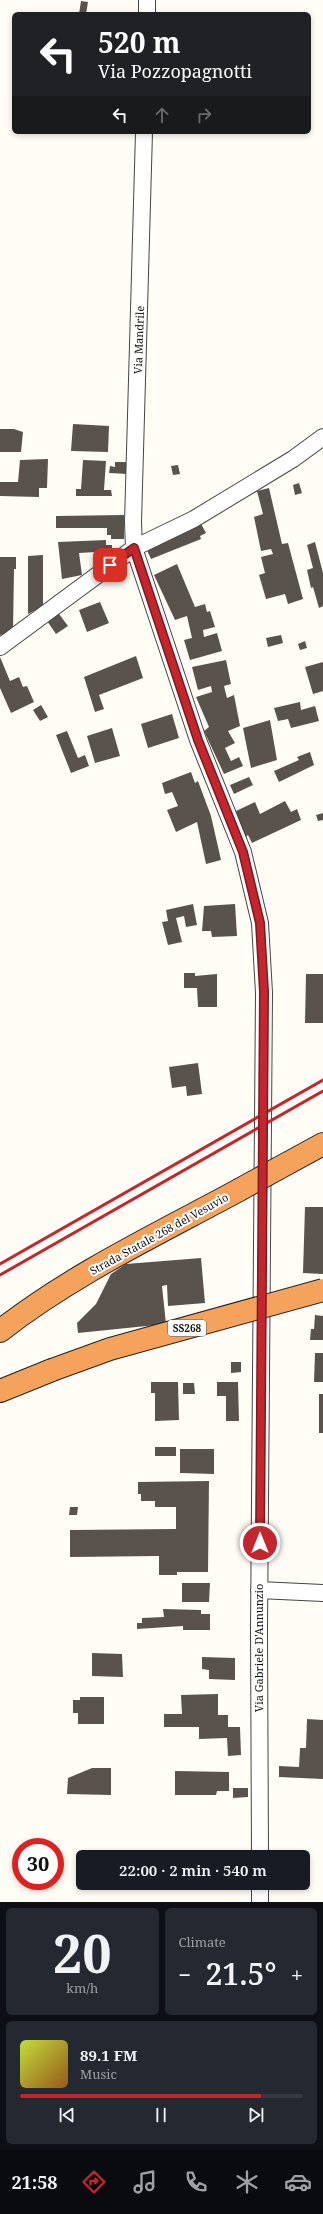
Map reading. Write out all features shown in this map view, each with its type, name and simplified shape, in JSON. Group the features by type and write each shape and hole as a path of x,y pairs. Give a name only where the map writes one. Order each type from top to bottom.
{"highway":[{"name":"Strada Statale 268 del Vesuvio","path":"0,1331 70,1283 323,1144"},
{"name":"SS268","path":"0,1391 110,1349 323,1290"}],"street":[{"path":"147,0 147,12"},
{"name":"Via Mandrile","path":"134,548 133,522 144,134"},
{"path":"0,647 134,548 194,520 293,459 323,437"},
{"name":"Via Gabriele D'Annunzio","path":"134,548 198,740 243,852 260,923 264,992 259,1590 260,1850"},
{"path":"259,1590 323,1593"},
{"path":"260,1890 260,1902"}],"building":[{"path":"81,1 88,2 86,12 79,12"},
{"path":"73,424 109,426 108,452 71,451"},
{"path":"0,429 14,429 23,432 21,452 0,452"},
{"path":"48,459 47,488 39,488 39,497 0,496 0,482 18,482 20,460"},
{"path":"83,460 106,461 104,490 111,490 112,496 76,496 76,489 81,489"},
{"path":"115,462 128,462 128,474 109,473 110,466 115,467"},
{"path":"178,465 180,474 173,475 171,466"},
{"path":"299,483 302,493 295,495 293,485"},
{"path":"269,488 282,544 288,543 303,599 288,604 285,594 266,599 259,575 265,573 261,557 273,554 271,549 261,551 254,517 263,514 257,491"},
{"path":"124,515 124,539 111,539 111,535 107,535 107,528 56,528 56,516"},
{"path":"199,520 206,533 200,536 201,539 151,559 145,546"},
{"path":"106,540 106,545 112,545 112,551 79,553 82,575 62,579 58,542"},
{"path":"315,542 323,573 323,606 319,608 313,587 311,588 307,570 313,568 307,545"},
{"path":"43,555 43,606 28,614 28,556"},
{"path":"0,557 16,557 16,569 14,569 13,631 0,635"},
{"path":"177,564 195,607 205,604 207,612 210,611 215,627 203,630 204,637 217,633 222,651 190,660 184,640 192,638 187,616 175,620 154,575"},
{"path":"100,602 109,623 87,632 79,610"},
{"path":"56,610 68,626 56,634 45,618"},
{"path":"281,635 283,643 268,647 266,638"},
{"path":"305,641 307,648 300,650 298,644"},
{"path":"136,656 143,678 99,695 104,709 95,712 84,677"},
{"path":"0,657 10,681 19,677 23,687 27,686 34,702 11,713 0,688"},
{"path":"226,660 231,684 224,686 227,698 234,695 240,726 228,731 235,743 225,748 231,761 239,757 243,766 224,774 204,731 209,727 196,697 212,692 211,686 198,690 192,667"},
{"path":"323,662 323,691 313,694 305,667"},
{"path":"300,702 301,710 315,706 319,721 291,728 288,719 278,721 274,708"},
{"path":"41,705 48,717 40,721 33,710"},
{"path":"172,714 179,738 148,748 141,724"},
{"path":"270,720 277,760 251,768 243,728"},
{"path":"112,728 120,756 95,763 87,736"},
{"path":"67,731 78,758 85,755 89,766 71,773 56,735"},
{"path":"310,752 314,765 279,782 274,771 299,760 297,757"},
{"path":"191,772 195,783 198,781 211,816 221,860 206,864 197,822 176,832 167,810 178,806 172,792 165,794 162,783"},
{"path":"249,777 253,785 234,794 230,785"},
{"path":"285,801 291,812 297,809 301,820 252,843 248,835 246,837 234,812 255,802 260,814"},
{"path":"323,813 323,820 318,821 316,815"},
{"path":"193,904 197,925 186,927 184,916 176,918 182,942 168,945 162,922 168,921 166,910"},
{"path":"235,904 237,936 212,937 211,931 202,931 204,906"},
{"path":"184,973 195,973 195,976 217,974 217,1007 198,1007 197,988 184,988"},
{"path":"306,974 323,974 323,1023 305,1023"},
{"path":"198,1063 202,1094 187,1096 186,1086 172,1088 169,1067"},
{"path":"305,1207 323,1207 323,1274 303,1273"},
{"path":"201,1258 205,1303 168,1306 167,1285 162,1286 166,1324 78,1333 77,1323 96,1304 111,1274 126,1264"},
{"path":"315,1315 323,1316 323,1340 310,1340 311,1329 314,1329"},
{"path":"315,1353 323,1353 323,1382 314,1382"},
{"path":"231,1362 241,1362 241,1372 231,1373"},
{"path":"151,1382 178,1382 179,1420 155,1421 155,1393 151,1393"},
{"path":"217,1382 238,1382 239,1421 226,1421 226,1396 217,1396"},
{"path":"183,1383 194,1383 195,1394 183,1394"},
{"path":"319,1394 323,1394 323,1433 319,1433"},
{"path":"155,1447 176,1447 176,1456 155,1456"},
{"path":"180,1449 214,1449 214,1474 180,1473"},
{"path":"209,1481 208,1572 177,1572 177,1575 159,1575 159,1556 70,1557 70,1530 176,1529 176,1507 155,1507 155,1501 141,1501 141,1494 138,1494 138,1482"},
{"path":"70,1507 78,1507 77,1515 69,1515"},
{"path":"182,1583 210,1583 209,1602 182,1602"},
{"path":"163,1609 201,1610 201,1614 210,1614 210,1630 183,1630 183,1626 137,1629 137,1623 142,1623 142,1618 164,1617"},
{"path":"92,1653 122,1654 123,1677 92,1676"},
{"path":"202,1657 235,1658 235,1680 209,1679 209,1670 202,1669"},
{"path":"218,1694 218,1715 228,1715 228,1727 240,1727 241,1755 228,1756 227,1738 199,1739 199,1727 164,1727 164,1714 182,1714 181,1695"},
{"path":"80,1697 104,1697 104,1724 78,1724 78,1713 73,1713 73,1700 80,1700"},
{"path":"307,1719 323,1720 323,1779 279,1777 279,1766 299,1767 300,1748 306,1748"},
{"path":"92,1768 111,1768 111,1795 67,1794 68,1778"},
{"path":"175,1771 229,1772 229,1791 217,1791 216,1795 175,1795"},
{"path":"233,1788 248,1788 248,1797 233,1798"}],"railway":[{"path":"0,1264 323,1080"},
{"path":"0,1275 323,1091"}],"route":[{"path":"110,565 134,548 198,740 243,852 260,923 264,992 260,1543"}]}
